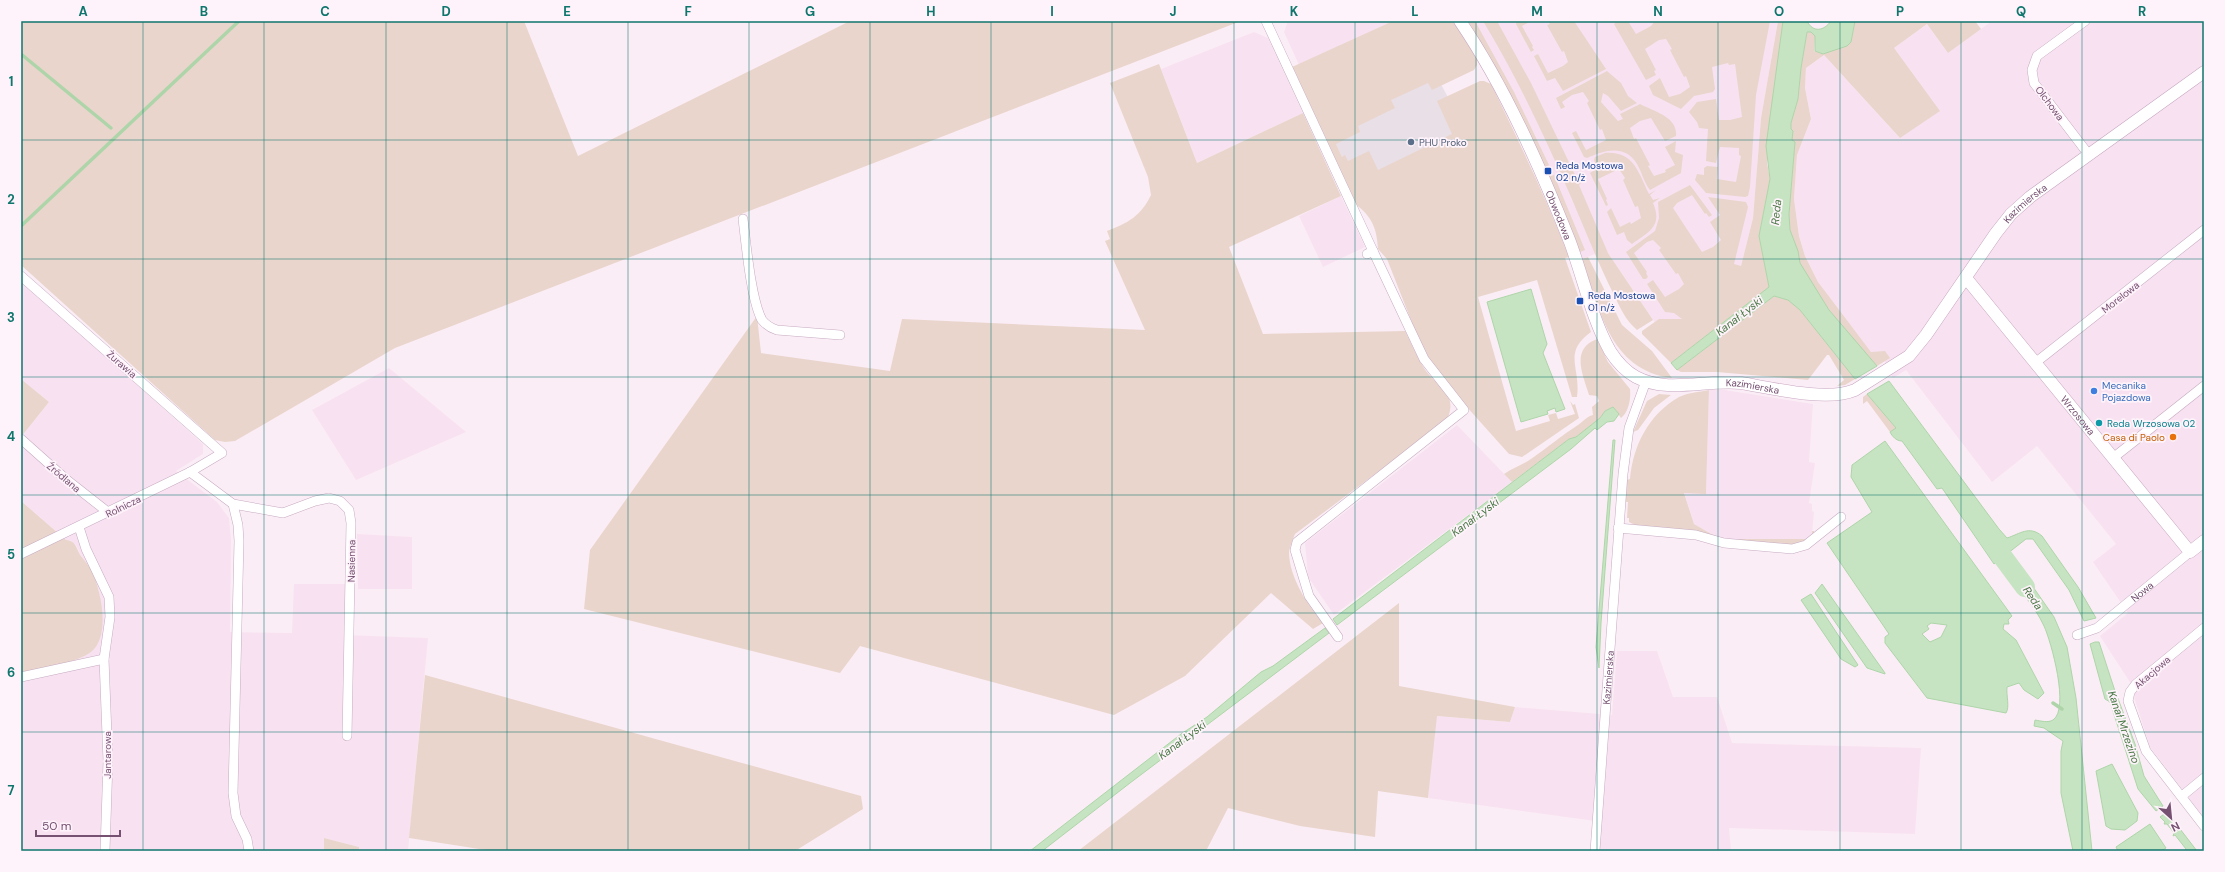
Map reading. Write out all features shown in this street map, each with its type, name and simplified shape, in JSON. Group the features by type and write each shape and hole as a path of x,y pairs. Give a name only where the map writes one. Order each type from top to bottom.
{"main road":[{"name":"Obwodowa","path":"1460,21 1506,100 1542,176 1576,258 1604,339 1617,361 1625,370 1646,381"},
{"name":"Kazimierska","path":"1646,381 1658,385 1731,382 1827,396 1848,393 1855,390 1909,356 1926,335 2011,214 2030,197 2204,72"},
{"name":"Wrzosowa","path":"1966,278 2190,552"},
{"name":"Nowa","path":"2190,552 2204,541"}],"street":[{"path":"1266,21 1370,252 1424,359 1464,410 1297,542 1296,550 1309,596 1338,637"},
{"name":"Olchowa","path":"2085,21 2037,56 2032,70 2034,83 2089,155"},
{"path":"743,219 753,286 763,321 769,327 777,330 840,335"},
{"name":"Morelowa","path":"2035,363 2204,230"},
{"name":"Żurawia","path":"21,276 222,453"},
{"name":"Kazimierska","path":"1594,851 1618,528 1629,428 1646,381"},
{"path":"2113,458 2204,386"},
{"name":"Źródlana","path":"21,439 67,480 109,513"},
{"name":"Rolnicza","path":"21,554 109,513 190,472 222,453"},
{"name":"Nasienna","path":"190,472 233,504 283,513 315,500 329,498 340,501 349,510 351,523 347,736"},
{"path":"233,504 238,525 233,794 236,816 247,839 249,851"},
{"path":"1618,528 1696,535 1724,543 1792,549 1806,545 1841,517"},
{"name":"Jantarowa","path":"79,527 86,549 109,597 110,617 104,659 108,761 105,851"},
{"name":"Nowa","path":"2077,635 2097,628 2190,552"},
{"name":"Akacjowa","path":"2204,628 2136,684 2130,692 2128,701 2146,751 2204,826"},
{"path":"21,677 104,659"},
{"path":"2182,796 2204,778"}],"shaded area":[{"path":"21,21 524,21 578,156 850,21 1241,21 395,348 235,441 225,442 215,440 21,265"},
{"path":"1288,21 1393,21 1299,65 1284,32"},
{"path":"1393,21 1453,21 1477,59 1477,65 1474,70 1432,90 1428,83 1391,100 1395,108 1358,126 1360,132 1336,144 1342,157 1345,155 1348,161 1369,151 1378,170 1452,134 1437,101 1480,81 1491,84 1532,170 1569,257 1565,258 1591,332 1582,340 1577,347 1575,354 1578,386 1577,397 1572,397 1537,280 1478,297 1516,431 1550,421 1548,415 1556,413 1558,419 1575,414 1570,401 1573,405 1575,404 1579,418 1522,457 1509,454 1466,406 1427,356 1420,343 1387,259 1378,249 1375,229 1366,213 1355,204 1292,67"},
{"path":"1468,21 1778,21 1761,118 1753,218 1741,266 1692,317 1675,320 1659,319 1655,323 1606,250 1582,259 1566,217 1492,62"},
{"path":"1468,21 1475,21 1514,92 1549,165 1544,168 1492,62"},
{"path":"1483,21 1497,21 1531,83 1579,183 1582,182 1579,185 1608,253 1653,320 1637,330 1626,318 1618,304 1541,130 1519,85"},
{"path":"1517,21 1531,21 1522,26 1533,46 1532,47 1534,50 1531,52 1516,24"},
{"path":"1548,21 1574,21 1606,69 1563,91 1555,78 1547,81 1534,56 1538,54 1548,73 1568,62 1564,51 1562,52 1547,25 1550,24"},
{"path":"1618,21 1628,21 1636,34 1651,26 1655,21 1770,21 1756,95 1750,187 1748,196 1745,197 1706,193 1695,180 1697,174 1704,175 1704,168 1707,166 1718,167 1717,179 1736,182 1741,156 1739,155 1739,148 1720,147 1716,163 1706,161 1708,129 1699,128 1697,122 1689,112 1697,102 1716,99 1719,120 1730,120 1742,117 1735,64 1729,65 1728,63 1712,67 1715,89 1713,92 1694,96 1681,109 1653,95 1649,86 1660,78 1669,97 1680,94 1690,87 1686,76 1684,77 1670,50 1672,49 1666,39 1659,40 1645,49 1656,70 1654,71 1656,75 1646,80 1614,24"},
{"path":"1778,21 1783,21 1767,163 1770,179 1759,236 1769,287 1671,363 1642,334 1642,331 1659,319 1682,319 1674,313 1665,312 1647,284 1653,280 1665,297 1679,289 1684,284 1678,273 1676,274 1659,250 1661,248 1653,240 1647,242 1634,253 1647,272 1648,277 1646,279 1643,279 1626,252 1655,231 1659,218 1658,202 1690,185 1712,215 1709,217 1706,213 1705,214 1692,195 1677,203 1673,208 1702,252 1713,247 1721,240 1710,222 1720,215 1708,197 1746,202 1748,207 1734,264 1741,266 1753,218 1761,118"},
{"path":"1855,21 1975,21 1981,29 1948,53 1927,24 1894,48 1940,111 1900,138 1824,55 1806,68 1805,88 1811,119 1797,155 1794,199 1799,236 1805,256 1818,282 1871,352 1885,351 1890,358 1877,366 1839,324 1817,292 1808,283 1786,239 1790,230 1789,214 1795,142 1792,140 1793,131 1791,129 1791,123 1798,99 1807,32 1811,32 1815,36 1814,51 1823,54 1851,42"},
{"path":"1989,21 2204,21 2204,818 2150,747 2134,697 2135,690 2100,636 2128,613 2093,562 2116,544 2037,446 1992,482 1906,370 1893,378 1880,352 1871,352 1843,318 1818,282 1805,256 1799,236 1794,199 1797,155 1811,119 1805,88 1806,68 1824,55 1900,138 1894,48 1927,24 1948,53 1989,23"},
{"path":"1254,32 1268,38 1303,113 1197,163 1161,69"},
{"path":"1426,56 1469,137 1357,189 1318,106"},
{"path":"1159,64 1197,163 1303,113 1341,196 1229,247 1263,334 1405,331 1424,368 1445,391 1450,403 1450,411 1447,420 1295,534 1289,552 1292,571 1300,590 1311,608 1323,623 1313,629 1271,593 1185,676 1114,715 860,646 840,673 584,609 590,550 757,316 761,353 890,371 902,319 1145,330 1105,241 1110,239 1107,231 1128,222 1138,214 1151,195 1148,177 1110,83"},
{"path":"1607,71 1621,83 1628,96 1637,103 1621,111 1608,96 1603,93 1601,102 1618,121 1623,119 1620,114 1640,104 1664,116 1676,129 1676,136 1665,141 1651,118 1640,121 1630,128 1634,139 1636,138 1650,165 1648,166 1654,176 1666,172 1665,170 1675,165 1665,147 1676,141 1675,152 1683,155 1681,173 1650,190 1637,164 1632,158 1621,151 1614,150 1587,158 1584,157 1572,133 1576,131 1586,150 1606,140 1602,129 1600,130 1587,103 1589,101 1583,92 1572,95 1562,102 1565,107 1561,109 1556,98"},
{"path":"1605,153 1623,155 1629,159 1638,171 1649,194 1656,190 1650,195 1653,200 1660,198 1653,203 1656,211 1656,217 1653,228 1632,244 1627,240 1624,232 1617,235 1607,212 1611,208 1620,227 1630,222 1631,224 1641,218 1638,206 1635,207 1623,180 1625,178 1619,169 1598,179 1607,199 1608,205 1606,206 1590,173 1597,168 1594,160 1595,157"},
{"path":"1554,175 1585,250 1580,252 1548,177"},
{"path":"1341,196 1365,247 1323,267 1299,216"},
{"path":"1588,257 1622,325 1652,351 1672,378 1651,373 1634,363 1621,350 1610,334 1595,298 1582,259"},
{"path":"21,281 203,444 203,454 176,471 217,502 229,518 231,540 230,632 292,633 294,584 347,584 344,635 428,638 408,851 359,851 359,847 324,838 324,851 21,851 21,674 80,657 91,652 102,628 99,590 91,570 80,554 76,545 71,541 66,540 21,501 21,437 49,402 21,379"},
{"path":"1774,296 1788,300 1800,310 1855,379 1845,385 1837,386 1844,380 1829,355 1827,355 1808,380 1717,372 1681,372 1677,370"},
{"path":"1597,339 1608,362 1630,389 1628,409 1621,418 1613,407 1605,411 1600,418 1576,437 1569,439 1512,482 1504,474 1531,459 1593,415 1592,407 1599,401 1597,396 1589,395 1582,371 1581,356 1589,343"},
{"path":"389,368 466,432 356,480 312,410"},
{"path":"21,379 49,402 21,437"},
{"path":"1709,390 1725,390 1813,404 1809,462 1815,463 1809,503 1812,504 1812,511 1814,512 1812,534 1807,539 1720,539 1694,524 1684,492 1706,493"},
{"path":"1709,390 1706,494 1684,493 1694,524 1720,539 1807,539 1812,534 1812,531 1814,531 1814,535 1806,542 1791,546 1720,540 1689,532 1641,528 1629,522 1629,518 1627,518 1628,502 1625,502 1627,480 1630,479 1635,455 1644,432 1668,404 1679,397"},
{"path":"1659,394 1671,395 1654,408 1638,430 1633,432 1647,401"},
{"path":"1867,394 1896,428 1890,432 1867,401 1863,404 1863,397"},
{"path":"1457,425 1512,482 1334,615 1308,577 1305,543"},
{"path":"21,501 66,540 72,542 76,546 92,571 95,580 101,601 102,625 101,635 97,645 85,656 21,674"},
{"path":"357,534 412,537 412,589 358,589"},
{"path":"1399,603 1399,686 1515,707 1510,722 1437,716 1428,798 1378,791 1375,837 1300,826 1228,808 1206,851 1078,851"},
{"path":"1617,651 1657,651 1673,697 1717,697 1732,743 1921,748 1915,834 1729,828 1731,851 1592,851 1595,821 1428,798 1436,716 1510,722 1515,707 1612,715"},
{"path":"425,675 861,796 863,809 795,851 492,851 409,838"},
{"path":"324,838 359,847 359,851 324,851"}],"water":[{"name":"Kanał Łyski","path":"1783,21 1807,21 1809,25 1815,29 1822,29 1831,21 1855,21 1851,42 1847,46 1823,54 1815,51 1815,36 1811,32 1807,32 1798,99 1791,123 1791,129 1793,131 1792,140 1795,142 1789,214 1790,230 1798,251 1800,263 1829,310 1877,366 1855,379 1800,310 1788,300 1774,296 1677,370 1671,363 1769,287 1759,236 1770,179 1766,146"},
{"path":"1531,289 1547,344 1543,353 1565,409 1556,412 1555,408 1547,411 1548,414 1521,422 1487,302"},
{"path":"1889,381 1999,529 2007,538 2024,531 2033,531 2042,536 2078,587 2096,618 2084,621 2069,590 2033,539 2026,539 1994,564 1942,488 1937,489 1902,441 1896,439 1892,435 1890,432 1896,428 1867,394"},
{"name":"Kanał Łyski","path":"1613,407 1619,414 1614,421 1607,422 1597,430 1595,428 1571,449 1337,625 1333,619 1569,439 1576,437 1600,418 1605,411"},
{"path":"1613,440 1615,440 1599,668 1596,647"},
{"path":"1885,441 2012,616 2008,620 2009,624 2004,624 2003,629 2016,640 2044,693 2038,699 2024,690 2019,683 2007,687 2008,708 2006,713 1927,698 1885,643 1885,637 1889,634 1827,543 1872,512 1851,477 1852,465","holes":["1931,623 1947,625 1941,637 1930,642 1922,634 1929,629 1927,626"]},
{"path":"2015,561 2054,617 2067,647 2076,698 2092,851 2073,851 2061,793 2061,751 2063,741 2044,728 2034,726 2035,720 2044,722 2051,721 2058,713 2060,703 2058,674 2051,645 2044,626 2031,604 2003,569"},
{"path":"1822,584 1885,674 1867,668 1815,593"},
{"path":"1811,594 1858,665 1855,667 1841,659 1801,600"},
{"name":"Kanał Łyski","path":"1325,628 1329,633 1046,848 1042,851 1030,851 1181,734 1207,717 1261,672 1273,666"},
{"name":"Kanał Mrzezino","path":"2099,642 2135,744 2144,776 2163,806 2156,811 2138,789 2110,702 2105,699 2090,644"},
{"path":"2112,764 2138,813 2137,821 2125,830 2111,829 2106,826 2096,771"},
{"path":"2167,812 2197,851 2185,851 2186,849 2175,835 2173,836 2174,833 2167,824 2164,824 2165,822 2160,817"},
{"path":"2150,824 2166,848 2161,851 2118,851 2116,847"}],"waterway":[{"path":"21,226 239,21"},
{"path":"21,54 111,128"},
{"name":"Reda","path":"1988,537 2025,587"},
{"path":"2053,703 2062,709"}],"place":[{"name":"PHU Proko","path":"1411,142"},
{"name":"Reda Mostowa 02 n/ż","path":"1548,171"},
{"name":"Reda Mostowa 01 n/ż","path":"1580,301"},
{"name":"Mecanika Pojazdowa","path":"2094,391"},
{"name":"Reda Wrzosowa 02","path":"2099,423"},
{"name":"Casa di Paolo","path":"2173,437"}]}
